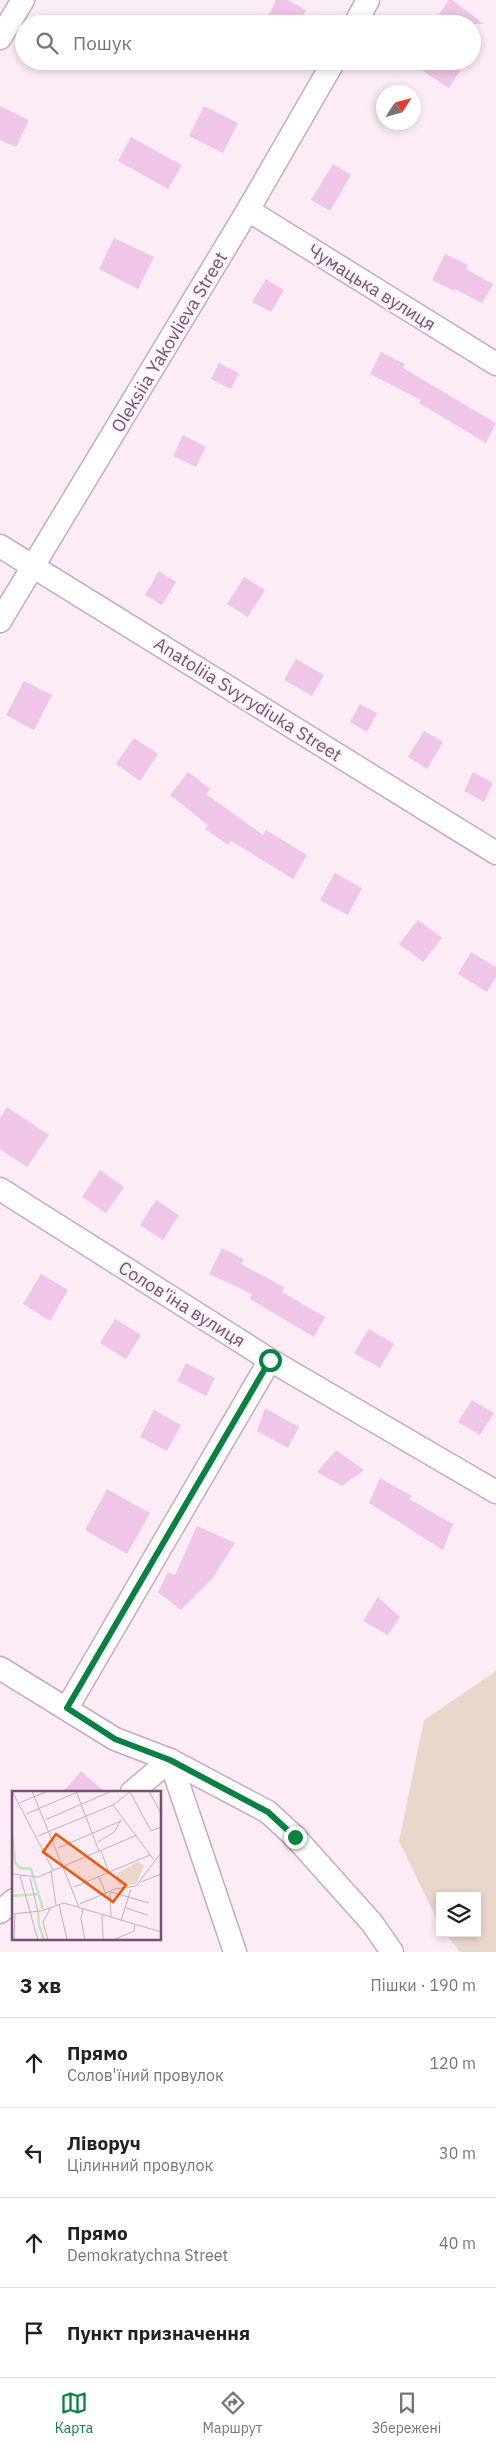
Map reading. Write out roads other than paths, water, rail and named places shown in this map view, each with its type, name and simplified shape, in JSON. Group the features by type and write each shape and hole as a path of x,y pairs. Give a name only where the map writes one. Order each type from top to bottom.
{"street":[{"path":"0,38 22,0"},
{"path":"360,15 368,0"},
{"name":"Oleksiia Yakovlieva Street","path":"0,621 248,210 329,70"},
{"name":"Чумацька вулиця","path":"248,210 496,364"},
{"name":"Anatoliia Svyrydiuka Street","path":"0,546 34,565 496,853"},
{"name":"Солов'їна вулиця","path":"0,1189 270,1360 496,1492"},
{"path":"67,1708 270,1360"},
{"path":"0,1668 115,1739 170,1760 268,1812 295,1837 372,1923 392,1952"},
{"path":"133,1791 170,1760"},
{"path":"170,1760 234,1952"},
{"path":"0,1912 12,1902"}]}
